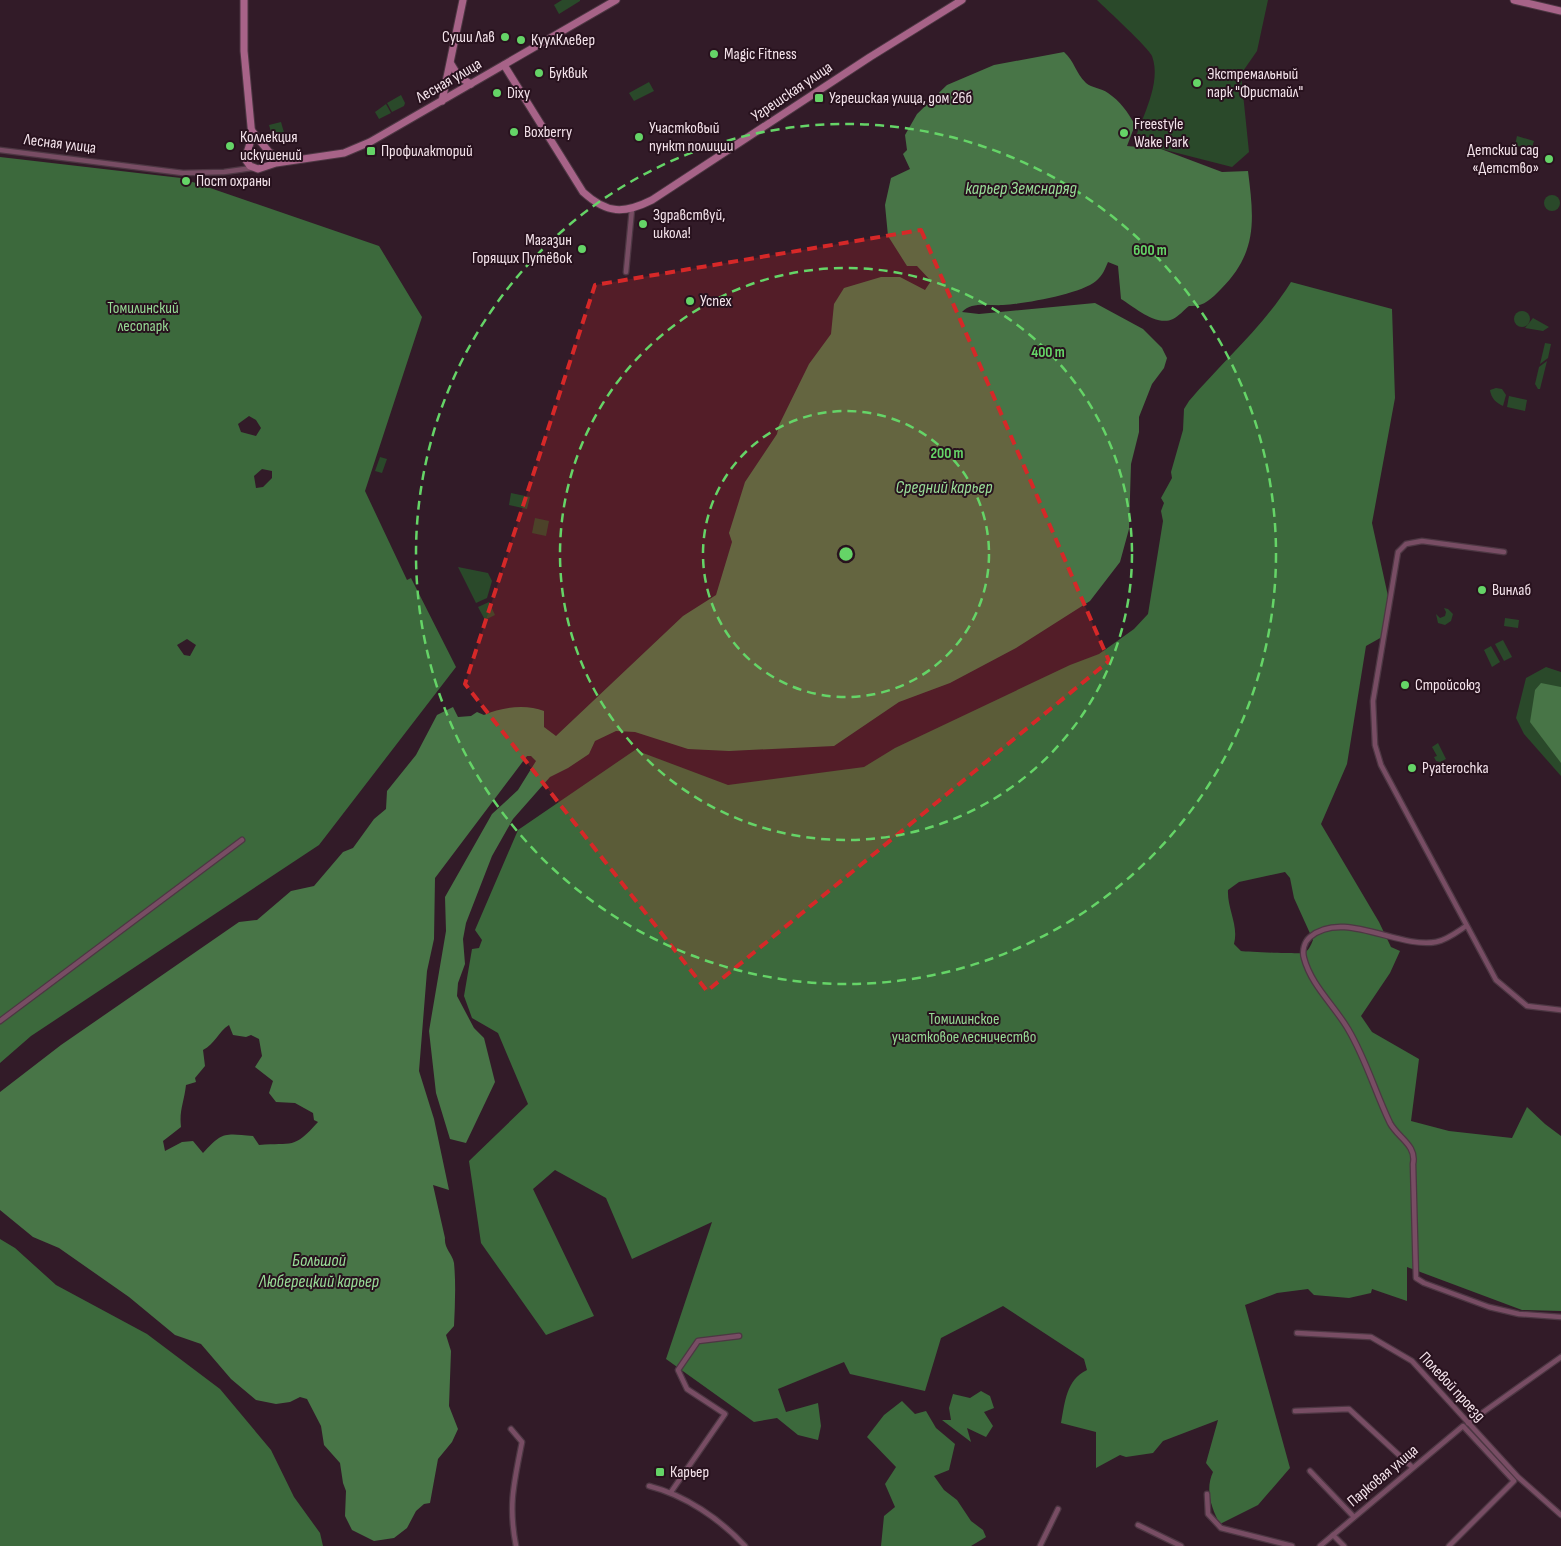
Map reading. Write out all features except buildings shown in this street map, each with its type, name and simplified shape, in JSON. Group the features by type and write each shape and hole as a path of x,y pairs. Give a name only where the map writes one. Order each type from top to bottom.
{"main road":[{"path":"244,0 244,58 251,129 249,148 245,158 252,168 261,168 266,166 269,161 269,152"},
{"path":"442,101 463,0"},
{"name":"Лесная улица","path":"266,166 344,153 370,142 616,0"},
{"name":"Угрешская улица","path":"504,65 583,192 596,204 607,209 632,209 658,196 870,57 962,0"},
{"path":"1514,0 1561,11"},
{"path":"451,64 459,77 471,84"},
{"path":"251,129 269,152 280,160 288,162"},
{"path":"249,148 254,145 263,146"}],"street":[{"name":"Лесная улица","path":"0,150 183,173 252,168"},
{"path":"235,170 245,158"},
{"path":"626,272 632,209"},
{"path":"1504,552 1422,541 1412,542 1402,548 1396,556 1373,701 1375,745 1381,765 1496,980 1527,1006 1561,1010"},
{"path":"0,1021 242,840"},
{"path":"1466,926 1435,942 1337,927 1310,937 1304,945 1303,956 1322,994 1348,1027 1363,1056 1391,1125 1410,1146 1415,1156 1413,1164 1416,1278 1424,1283 1489,1307 1519,1314 1561,1317"},
{"name":"Полевой проезд","path":"1297,1333 1371,1337 1419,1367 1523,1482 1561,1515"},
{"path":"672,1492 725,1414 687,1389 678,1370 698,1341 739,1336"},
{"path":"1468,1423 1561,1357"},
{"path":"1295,1411 1349,1410 1412,1467"},
{"name":"Парковая улица","path":"1320,1546 1463,1426 1514,1481 1449,1546"},
{"path":"511,1429 522,1442 512,1490 510,1518 516,1546"},
{"path":"1310,1470 1354,1517"},
{"path":"649,1486 672,1492 728,1528 745,1546"},
{"path":"1207,1494 1208,1514 1217,1526 1292,1546"},
{"path":"1040,1546 1058,1508"},
{"path":"1138,1525 1181,1546"},
{"path":"1333,1534 1344,1546"}],"highlighted area":[{"path":"921,230 1109,661 707,991 465,684 595,285"}],"shaded area":[{"path":"562,0 580,1 559,14 554,5"},
{"name":"Экстремальный парк \"Фристайл\"","path":"1097,0 1268,0 1257,51 1241,74 1249,152 1232,167 1134,142 1153,88 1155,77 1152,56 1136,37"},
{"path":"649,82 654,91 634,101 629,93"},
{"path":"401,95 405,103 404,106 392,112 387,103"},
{"path":"386,104 391,113 379,119 375,112"},
{"path":"281,122 285,136 273,139 269,125"},
{"path":"1517,136 1534,141 1531,150 1515,145"},
{"path":"1552,195 1560,203 1552,211 1544,203"},
{"path":"1522,311 1530,319 1522,327 1514,319"},
{"path":"1533,318 1549,327 1543,331 1525,328"},
{"path":"1545,343 1551,344 1548,358 1540,364"},
{"path":"1547,361 1540,389 1538,389 1535,384 1539,367"},
{"path":"1502,389 1506,395 1503,406 1496,402 1491,395 1490,390"},
{"path":"1509,396 1527,400 1525,411 1507,407"},
{"path":"380,457 387,459 382,473 375,471"},
{"path":"511,493 530,497 527,509 509,505"},
{"path":"535,518 549,521 546,536 532,533"},
{"path":"458,567 488,573 492,581 487,598 476,603"},
{"path":"489,602 495,615 485,620 478,607"},
{"path":"1444,608 1453,614 1451,621 1445,625 1438,623 1436,614 1440,618 1445,616"},
{"path":"1505,618 1519,620 1518,628 1504,626"},
{"path":"1503,640 1512,657 1504,661 1495,644"},
{"path":"1491,646 1500,662 1492,667 1484,650"},
{"path":"1546,667 1561,672 1561,776 1524,734 1516,718 1526,678"},
{"path":"1438,743 1446,759 1440,762 1436,761 1434,757 1437,756 1432,747"}],"green space":[{"name":"Томилинский лесопарк","path":"0,157 181,178 379,246 422,317 365,491 407,580 411,578 456,667 319,845 31,1036 0,1063","holes":["249,416 256,420 261,428 256,436 241,432 238,424","262,469 272,471 272,478 263,487 256,488 254,476","187,639 196,645 190,656 184,655 177,645"]},
{"name":"Томилинское участковое лесничество","path":"1291,282 1392,309 1395,398 1372,523 1388,596 1382,637 1366,646 1347,764 1321,824 1379,922 1391,947 1400,951 1390,973 1361,1016 1372,1032 1419,1059 1411,1121 1449,1131 1512,1138 1527,1107 1561,1136 1561,1311 1522,1310 1407,1267 1407,1301 1372,1289 1371,1293 1349,1298 1314,1295 1308,1289 1277,1293 1245,1305 1290,1468 1258,1505 1220,1524 1214,1512 1209,1492 1213,1472 1206,1463 1218,1420 1163,1441 1153,1453 1126,1457 1120,1455 1096,1468 1096,1432 1061,1423 1068,1392 1080,1374 1087,1370 1084,1359 1003,1306 941,1338 925,1391 850,1374 844,1362 778,1389 786,1412 818,1403 821,1426 818,1440 798,1435 777,1418 754,1422 666,1359 712,1222 632,1259 606,1198 555,1170 533,1189 594,1316 546,1335 481,1243 469,1161 528,1104 498,1033 472,1018 464,996 472,949 479,948 482,940 475,930 518,830 635,750 728,785 864,767 895,748 1070,665 1099,654 1134,629 1148,614 1163,521 1161,511 1164,503 1161,498 1172,478 1171,472 1183,430 1184,409 1280,298","holes":["1285,872 1290,878 1294,898 1313,940 1310,947 1304,953 1241,951 1234,944 1235,930 1228,890 1239,882"]},
{"path":"0,1239 15,1248 56,1285 147,1334 220,1389 271,1450 294,1497 320,1533 323,1546 0,1546"},
{"path":"981,1391 990,1396 994,1408 984,1412 993,1426 986,1437 967,1428 971,1442 942,1420 951,1420 949,1408 953,1394 970,1398"},
{"path":"902,1401 915,1414 926,1411 936,1428 955,1444 949,1470 934,1476 944,1490 957,1500 971,1521 983,1530 986,1537 971,1546 881,1546 884,1516 895,1507 885,1484 896,1467 867,1437 884,1415"}],"water":[{"path":"1064,52 1086,83 1112,96 1130,116 1135,125 1127,146 1161,149 1222,172 1248,171 1252,220 1251,234 1242,262 1221,289 1210,299 1203,304 1189,306 1173,319 1167,321 1153,318 1121,299 1118,266 1108,262 1096,281 1078,290 1024,303 976,305 962,312 979,314 1095,303 1143,329 1162,348 1167,358 1164,368 1152,384 1139,417 1139,432 1131,464 1129,529 1120,562 1090,601 1016,648 950,683 899,702 834,746 729,751 688,749 635,732 616,731 595,741 589,754 550,777 513,819 492,856 466,923 463,939 465,964 458,983 457,996 474,1028 484,1038 495,1082 466,1143 450,1139 436,1093 429,1031 446,931 445,897 492,814 518,790 536,761 531,756 527,756 435,878 434,939 427,971 419,1071 434,1119 449,1190 433,1185 446,1245 454,1263 454,1326 446,1335 451,1351 449,1406 458,1429 452,1442 438,1459 430,1503 424,1504 416,1511 407,1528 394,1538 374,1541 352,1530 345,1516 346,1491 340,1463 324,1445 321,1426 307,1399 300,1397 290,1402 276,1404 256,1400 231,1379 201,1344 175,1335 129,1297 59,1248 33,1237 0,1210 0,1092 61,1045 239,922 257,920 291,891 314,886 343,852 353,848 374,819 386,809 387,791 416,755 437,715 453,707 458,717 471,716 477,712 484,715 514,707 537,709 544,711 544,727 556,736 683,616 716,595 732,542 729,533 745,482 777,434 779,425 809,364 831,334 834,304 844,288 881,277 900,277 925,290 931,281 917,266 907,266 888,236 885,205 891,178 910,169 903,154 907,150 905,135 917,114 947,85 994,65","holes":["229,1025 233,1035 246,1037 251,1035 259,1039 262,1056 255,1067 273,1081 269,1093 276,1102 295,1103 313,1113 314,1120 318,1122 303,1137 292,1143 259,1145 253,1136 236,1134 220,1138 203,1153 193,1141 182,1142 165,1151 163,1141 181,1127 181,1111 186,1085 196,1082 195,1078 205,1066 203,1050 211,1045"]},
{"path":"1541,683 1561,687 1561,763 1530,722 1535,690"}],"place":[{"name":"Суши Лав","path":"505,37"},
{"name":"КуулКлевер","path":"521,40"},
{"name":"Magic Fitness","path":"714,54"},
{"name":"Буквик","path":"539,73"},
{"name":"Экстремальный парк \"Фристайл\"","path":"1197,83"},
{"name":"Dixy","path":"497,93"},
{"name":"Угрешская улица, дом 26б","path":"819,98"},
{"name":"Boxberry","path":"514,132"},
{"name":"Freestyle Wake Park","path":"1124,133"},
{"name":"Участковый пункт полиции","path":"639,137"},
{"name":"Коллекция искушений","path":"230,146"},
{"name":"Профилакторий","path":"371,151"},
{"name":"Детский сад «Детство»","path":"1549,159"},
{"name":"Пост охраны","path":"186,181"},
{"name":"Здравствуй, школа!","path":"643,224"},
{"name":"Магазин Горящих Путёвок","path":"582,249"},
{"name":"Успех","path":"690,301"},
{"name":"Винлаб","path":"1482,590"},
{"name":"Стройсоюз","path":"1405,685"},
{"name":"Pyaterochka","path":"1412,768"},
{"name":"Карьер","path":"660,1472"}],"water label":[{"name":"карьер Земснаряд","path":"1021,188"},
{"name":"Средний карьер","path":"944,487"},
{"name":"Большой Люберецкий карьер","path":"319,1270"}]}
